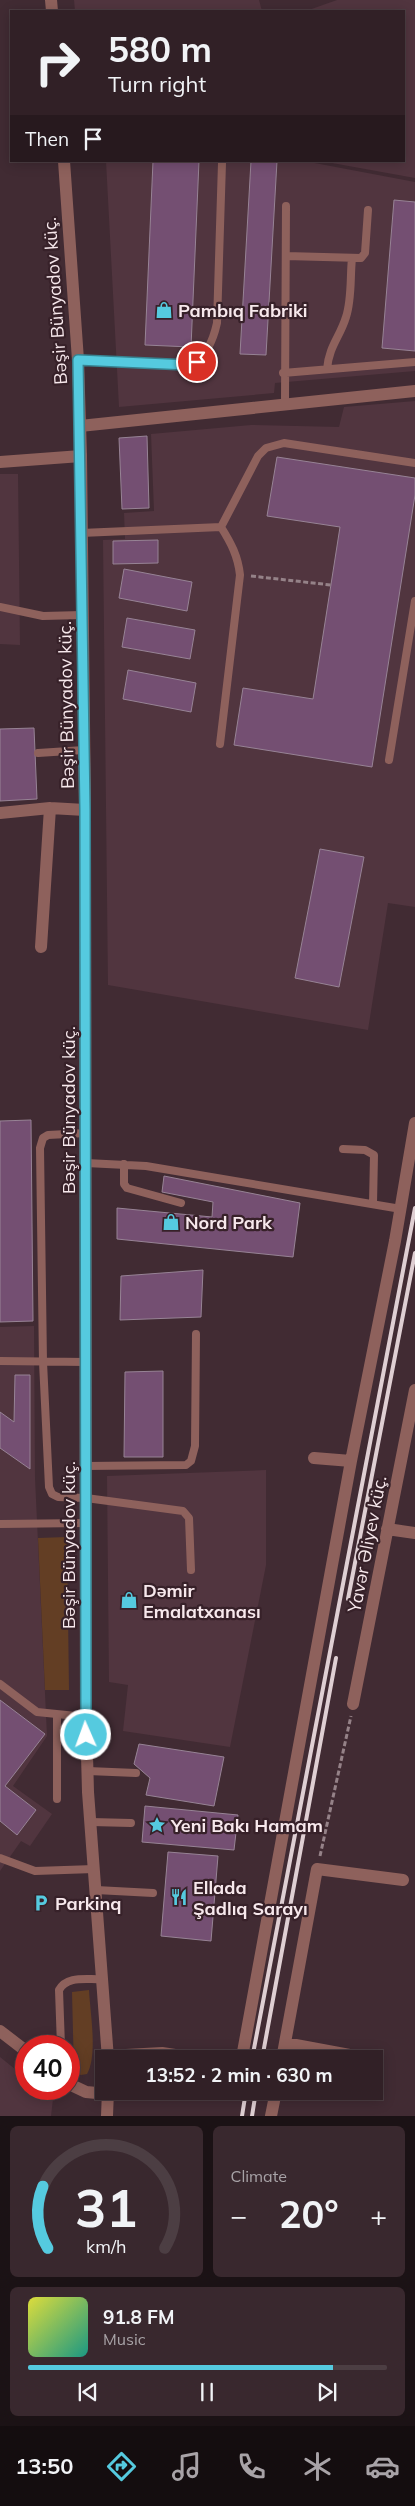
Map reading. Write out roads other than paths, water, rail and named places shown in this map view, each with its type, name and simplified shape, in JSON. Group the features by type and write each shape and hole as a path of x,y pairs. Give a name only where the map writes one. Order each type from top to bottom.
{"street":[{"name":"Bəşir Bünyadov küç.","path":"64,162 78,360 81,456 85,810 86,1717 90,1822 107,2050"},
{"path":"80,426 285,403 415,391"},
{"path":"0,462 81,456"},
{"path":"42,947 50,808"},
{"path":"0,813 50,808 85,810"},
{"path":"243,2050 351,1461 402,1208 415,1123"},
{"name":"Yavər Əliyev küç.","path":"354,1704 415,1390"},
{"path":"314,1458 351,1461"},
{"path":"387,1528 415,1533"},
{"path":"284,2050 317,1869 403,1880"},
{"path":"0,2031 15,2043"},
{"path":"285,2042 325,2050"},
{"path":"80,2089 95,2092"},
{"path":"107,2116 108,2100"},
{"path":"271,2116 274,2100"}],"lane":[{"path":"78,360 188,365 197,362 207,350 213,339 217,323 222,163"},
{"path":"285,403 283,373 286,206"},
{"path":"286,256 352,258 364,256 368,210"},
{"path":"327,369 330,348 345,320 348,310 352,258"},
{"path":"283,373 415,362"},
{"path":"221,527 258,456 273,444 284,443 415,463"},
{"path":"82,533 221,527"},
{"path":"220,744 240,575 238,559 233,546 221,527"},
{"path":"389,760 415,601"},
{"path":"0,607 43,616 82,614"},
{"path":"38,752 84,750"},
{"path":"86,1133 48,1135 41,1141 43,1362 49,1487 52,1494 58,1497 86,1498 183,1511 189,1518 191,1570"},
{"path":"343,1149 365,1150 374,1155 373,1204"},
{"path":"86,1163 124,1164 402,1208"},
{"path":"124,1164 124,1184 127,1188 181,1203"},
{"path":"85,1466 186,1465 191,1460 195,1446 196,1334"},
{"path":"0,1361 86,1362"},
{"path":"0,1524 86,1523"},
{"path":"0,1684 37,1712 57,1716 86,1717"},
{"path":"57,1716 57,1799"},
{"path":"88,1771 136,1773"},
{"path":"90,1822 131,1823"},
{"path":"0,1858 35,1871 94,1869"},
{"path":"96,1890 153,1893"},
{"path":"61,2035 59,1990 62,1983 68,1980 102,1979"}],"railway":[{"path":"254,2050 415,1208"},
{"path":"348,1599 415,1253"},
{"path":"264,2050 336,1658"},
{"path":"242,2116 245,2100"},
{"path":"252,2116 255,2100"}],"place":[{"name":"Pambıq Fabriki","path":"164,310"},
{"name":"Nord Park","path":"171,1222"},
{"name":"Dəmir Emalatxanası","path":"129,1600"},
{"name":"Yeni Bakı Hamam","path":"157,1825"},
{"name":"Ellada Şadlıq Sarayı","path":"179,1897"},
{"name":"Parkinq","path":"41,1903"}]}
